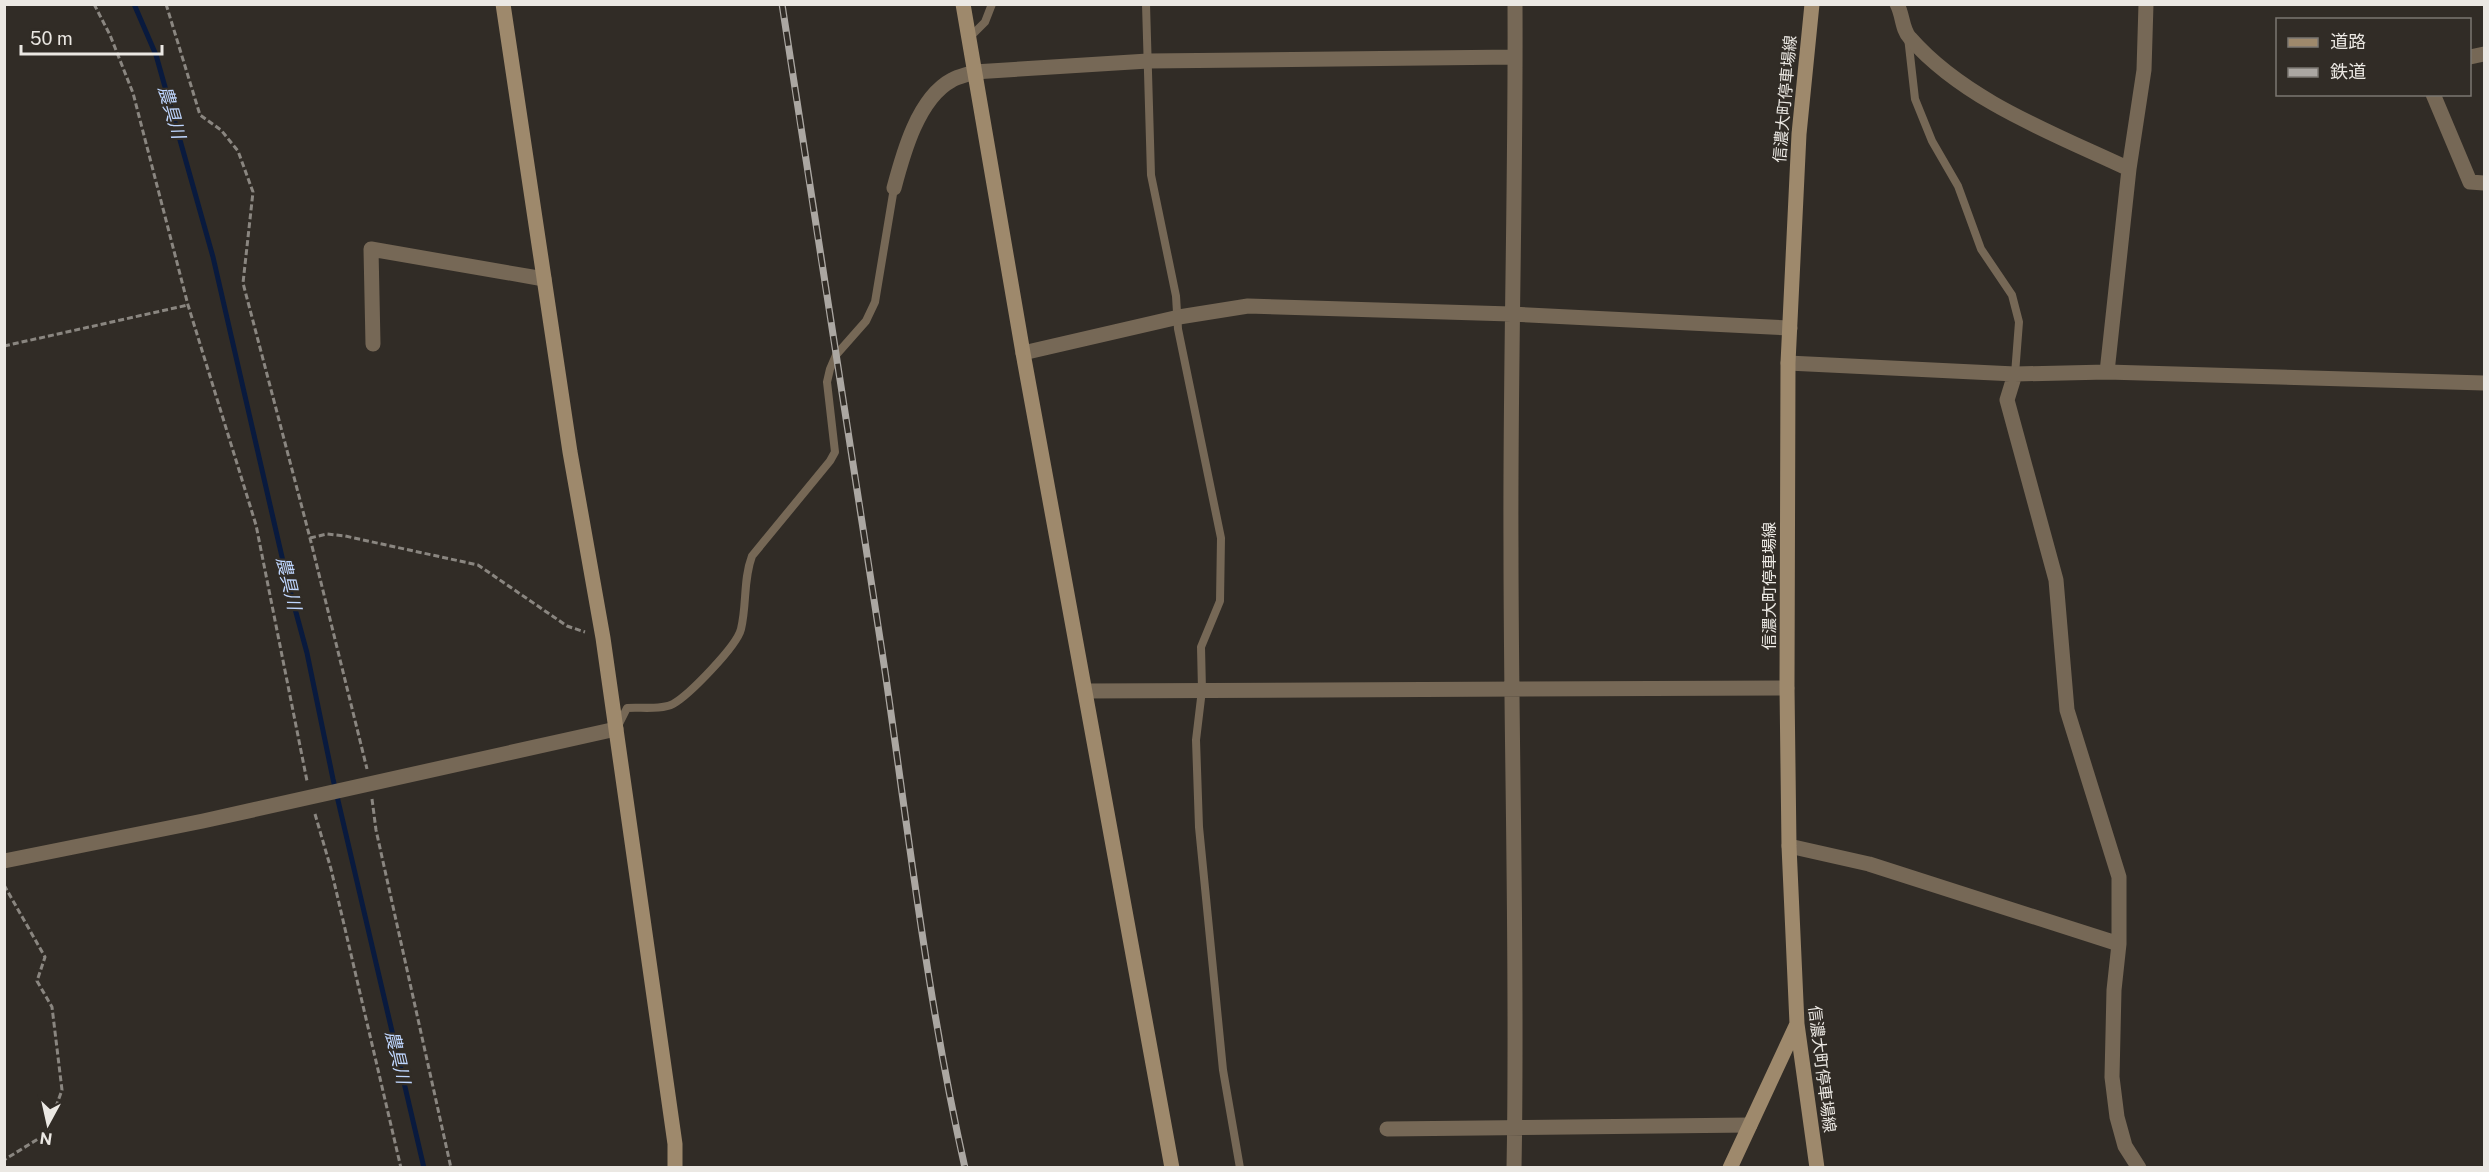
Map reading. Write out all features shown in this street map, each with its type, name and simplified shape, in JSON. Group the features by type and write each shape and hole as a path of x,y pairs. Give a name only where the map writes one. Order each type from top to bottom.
{"street":[{"path":"503,4 570,452 603,639 672,1121 675,1167"},
{"path":"963,4 1023,353 1172,1167"},
{"path":"1514,1167 1516,941 1511,690 1511,314 1515,4"},
{"name":"信濃大町停車場線","path":"1812,4 1799,134 1788,363 1787,688 1789,846 1797,1024 1817,1167"},
{"path":"1897,4 1908,37 1958,82 2037,126 2129,169"},
{"path":"2107,372 2129,169 2144,70 2146,4"},
{"path":"894,188 905,147 934,94 952,80 974,72 1148,61 1515,57"},
{"path":"2434,96 2470,182 2484,183"},
{"path":"373,344 371,249 544,279"},
{"path":"1023,353 1179,317 1248,306 1511,314 1790,328"},
{"path":"1788,363 2015,374 2107,372 2484,383"},
{"path":"2015,374 2007,400 2056,580 2067,710 2119,877 2119,944 2114,990 2112,1077 2117,1117 2125,1146 2139,1167"},
{"path":"1085,692 1787,688"},
{"path":"4,861 203,821 616,729"},
{"path":"1789,846 1869,864 2119,944"},
{"path":"1730,1167 1797,1024"},
{"path":"1387,1129 1750,1125"}],"lane":[{"path":"969,38 985,22 992,4"},
{"path":"1146,4 1151,175 1179,317 1178,329 1221,538 1220,601 1201,647 1202,690 1196,740 1199,827 1222,1070 1240,1167"},
{"path":"1908,37 1915,99 1932,141 1958,186 1981,249 2012,295 2019,322 2015,374"},
{"path":"616,729 627,708 671,705 693,689 737,640 741,629 747,568 752,556 835,452 827,382 836,355 866,321 875,302 894,188"}],"path":[{"path":"94,4 110,35 133,93 188,305 256,525 314,796 401,1167"},
{"path":"166,4 200,115 220,130 238,152 253,192 243,283 310,538 451,1167"},
{"path":"4,346 188,305"},
{"path":"310,538 327,534 345,536 478,565 567,626 603,639"},
{"path":"4,885 45,957 37,981 52,1007 62,1090 46,1134 4,1160"}],"waterway":[{"name":"農具川","path":"134,4 156,55 213,257 288,583 307,653 333,779 424,1168"}],"railway":[{"path":"782,4 885,671 930,982 965,1168"}]}
